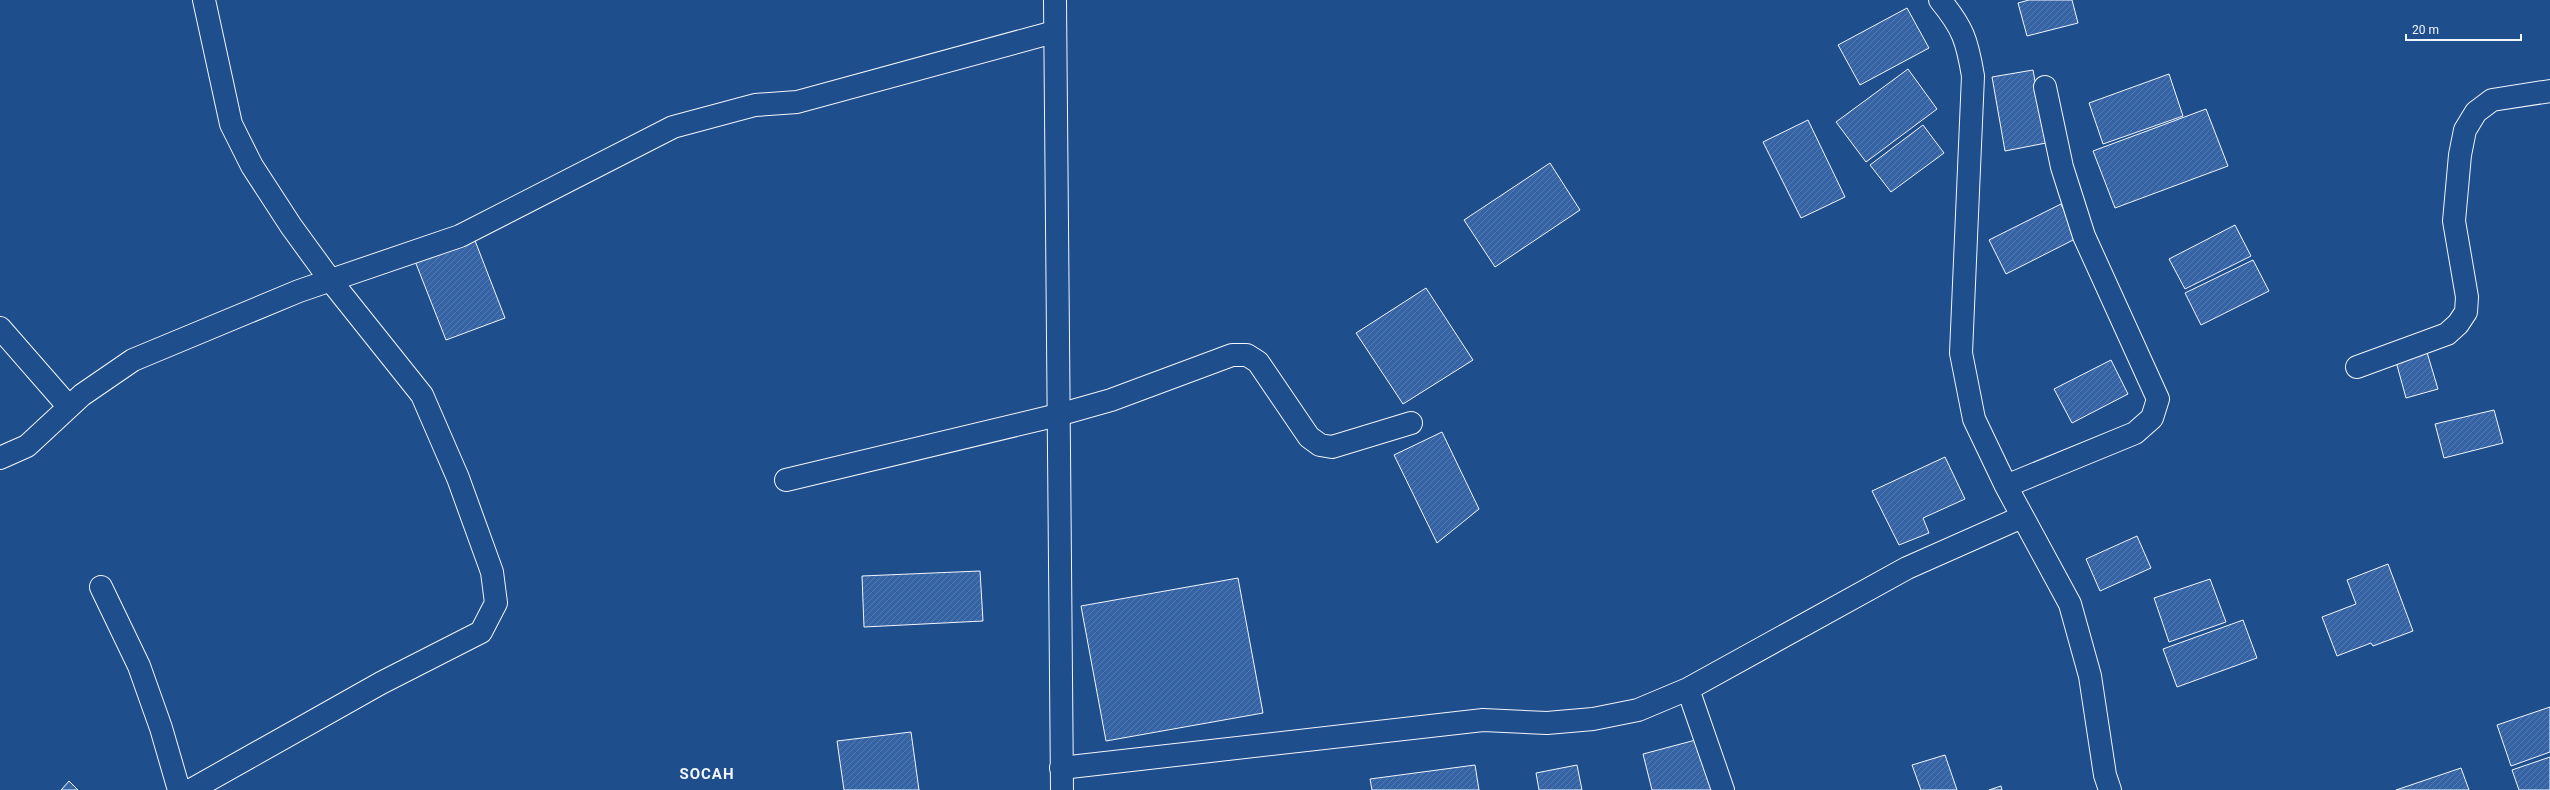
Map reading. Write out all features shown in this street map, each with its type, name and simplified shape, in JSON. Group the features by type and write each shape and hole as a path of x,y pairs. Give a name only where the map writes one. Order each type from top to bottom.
{"street":[{"path":"190,790 381,683 481,632 496,603 490,565 458,478 422,395 331,281 252,166 231,124 204,0"},
{"path":"1055,0 1054,32 1062,790"},
{"path":"1940,0 1959,24 1968,47 1973,76 1961,353 1974,419 2006,486 2070,604 2090,676 2105,775 2110,790"},
{"path":"0,458 27,446 82,395 133,360 299,291 460,236 673,127 755,105 797,102 1054,32"},
{"path":"2006,486 2135,433 2152,418 2158,399 2084,236 2062,167 2045,87"},
{"path":"2356,368 2447,334 2458,324 2466,312 2467,297 2454,220 2460,155 2465,130 2476,112 2492,100 2550,91"},
{"path":"0,328 69,407"},
{"path":"786,480 1058,415 1111,400 1232,355 1247,355 1258,362 1309,437 1320,445 1332,447 1411,423"},
{"path":"1062,768 1483,720 1547,723 1593,719 1638,710 1688,689 1907,568 2022,516"},
{"path":"101,587 139,666 161,728 179,790"},
{"path":"1688,689 1723,790"}],"building":[{"path":"2029,0 2072,0 2078,23 2027,36 2018,3"},
{"path":"1907,8 1929,48 1860,85 1838,45"},
{"path":"1908,69 1937,109 1866,162 1836,122"},
{"path":"2033,70 2046,143 2005,151 1992,77"},
{"path":"2169,74 2183,116 2103,144 2089,103"},
{"path":"2206,109 2228,166 2115,208 2093,151"},
{"path":"1808,120 1845,197 1801,218 1763,142"},
{"path":"1923,125 1944,153 1891,192 1870,165"},
{"path":"1550,163 1580,210 1495,267 1464,220"},
{"path":"2061,204 2077,238 2006,274 1989,240"},
{"path":"2235,225 2251,256 2185,289 2169,259"},
{"path":"474,238 505,318 446,340 415,261"},
{"path":"2253,260 2269,291 2201,325 2185,293"},
{"path":"1426,288 1473,360 1403,404 1356,333"},
{"path":"2426,349 2438,389 2406,398 2395,358"},
{"path":"2111,360 2128,394 2072,423 2054,389"},
{"path":"2494,410 2503,443 2444,458 2435,424"},
{"path":"1442,432 1479,509 1437,543 1394,455"},
{"path":"1945,457 1965,499 1923,518 1929,533 1899,545 1872,491"},
{"path":"2137,536 2151,568 2100,591 2086,559"},
{"path":"2388,564 2413,631 2373,646 2371,643 2337,656 2322,617 2356,604 2347,580"},
{"path":"980,571 983,621 864,627 862,576"},
{"path":"1238,578 1263,713 1106,741 1081,606"},
{"path":"2210,579 2226,622 2169,642 2154,598"},
{"path":"2243,620 2257,658 2177,687 2163,649"},
{"path":"2550,707 2550,752 2511,766 2497,725"},
{"path":"911,732 919,790 844,790 837,741"},
{"path":"1707,737 1721,790 1652,790 1643,754"},
{"path":"1945,755 1957,790 1921,790 1912,765"},
{"path":"2550,757 2550,790 2519,790 2512,770"},
{"path":"1475,765 1479,790 1372,790 1370,779"},
{"path":"1577,765 1582,790 1539,790 1536,773"},
{"path":"2461,768 2469,790 2396,790"},
{"path":"69,781 78,790 61,790"},
{"path":"2001,786 2002,790 1989,790"}],"district":[{"name":"SOCAH","path":"707,774"}]}
